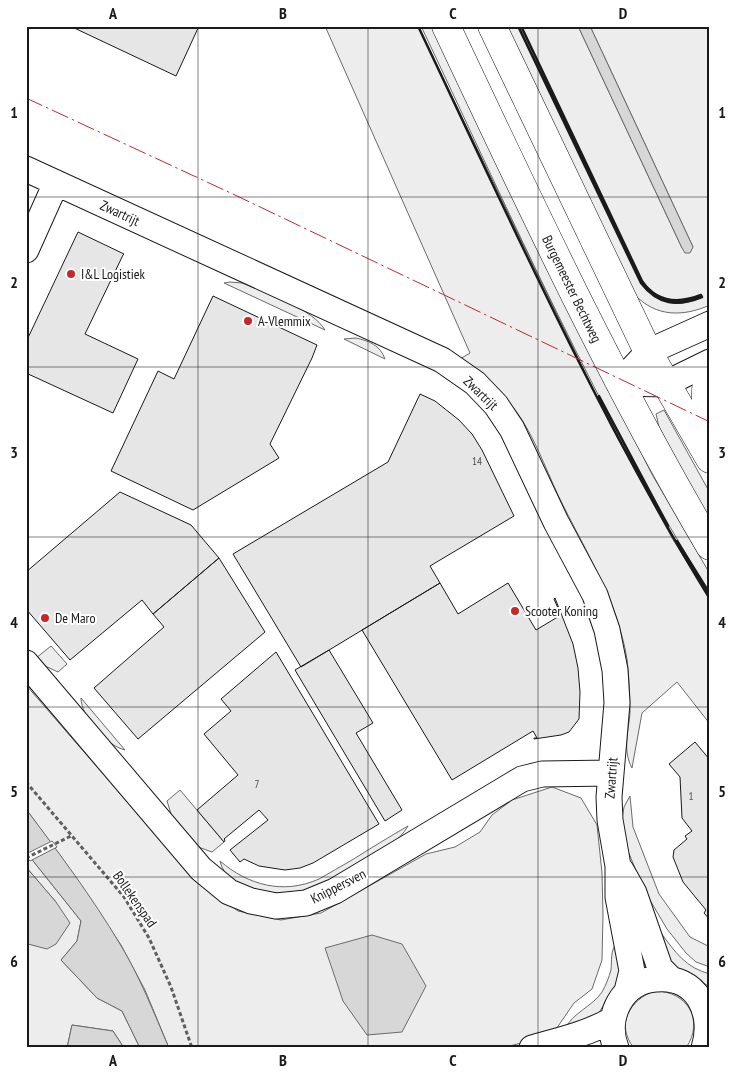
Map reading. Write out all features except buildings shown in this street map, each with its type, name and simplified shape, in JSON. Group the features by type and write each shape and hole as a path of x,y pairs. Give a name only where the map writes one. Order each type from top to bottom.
{"main road":[{"name":"Burgemeester Bechtweg","path":"446,26 619,383 710,546"},
{"path":"492,26 648,352 710,458"},
{"path":"710,375 707,381 705,404 710,421"}],"street":[{"name":"Zwartrijt","path":"26,169 442,360 475,383 496,405 512,429 556,522 595,595 607,630 615,670 617,703 609,797 610,820 618,866 618,897 632,971 627,991"},
{"path":"26,250 56,183"},
{"path":"619,383 648,352 710,324"},
{"path":"619,383 665,384 710,362"},
{"name":"Knippersven","path":"26,662 201,869 229,892 251,901 276,906 306,903 335,892 522,779 542,774 611,773"},
{"name":"Zwartrijt","path":"618,866 634,893 660,968 672,980"},
{"path":"616,1048 612,1034 612,1020 618,1004 627,991 641,982 656,978 672,980 682,984 704,998 709,1023 707,1040"},
{"path":"532,1048 582,1034 612,1020"}],"path":[{"name":"Bollekenspad","path":"26,782 124,898 149,938 170,987 192,1048"},
{"path":"26,858 71,836"}],"shaded area":[{"path":"325,26 418,26 611,426 672,538 710,599 710,724 677,682 642,713 632,768 627,754 630,712 627,659 616,616 608,595 558,495 534,441 516,411 490,383 460,359 470,353"},
{"path":"421,26 433,26 596,365 653,476 710,574 710,594 669,526 593,385"},
{"path":"505,26 518,26 641,283 647,290 661,299 669,302 685,303 702,297 701,295 684,300 669,300 654,294 642,281 521,26 578,26 682,248 693,247 590,26 710,26 710,305 690,312 670,313 652,308 635,295"},
{"path":"578,26 590,26 693,247 690,253 685,253 682,248"},
{"path":"224,283 242,283 300,308 319,322 325,330"},
{"path":"356,338 373,344 380,350 385,359 344,339"},
{"path":"664,410 710,493 710,524 659,427 656,414"},
{"path":"51,646 67,664 58,672 43,665 36,658"},
{"path":"26,685 195,880 238,911 281,920 321,913 426,854 455,847 480,832 492,815 512,800 552,787 581,798 597,825 602,873 602,960 592,989 574,1003 552,1035 502,1048 169,1048 145,990 121,945 26,809"},
{"path":"81,698 125,750 111,743 96,730 85,714"},
{"path":"180,790 224,842 212,852 196,845 172,817 167,801"},
{"path":"630,796 633,827 659,894 690,937 710,947 710,967 696,962 686,953 667,929 644,890 628,851 622,819 624,807"},
{"path":"26,809 87,892 120,944 140,982 169,1048 140,1048 122,1011 97,998 61,960 77,941 81,921 26,852"},
{"path":"408,826 391,844 347,871 323,884 298,892 271,893 239,884 227,875 220,861 242,876 266,885 279,887 306,884 319,879"},
{"path":"26,852 81,921 77,941 61,960 97,998 122,1011 140,1048 124,1048 113,1031 72,1025 67,1048 29,1048 26,1041 26,941 28,944 56,902 26,867"},
{"path":"26,867 56,902 70,923 56,944 47,949 28,944 26,941"},
{"path":"661,933 676,953 694,968 710,974 710,987 670,963"},
{"path":"372,935 402,944 426,986 402,1032 367,1035 343,1001 325,948"},
{"path":"617,943 621,977 597,1016 566,1028 572,1018 593,1002 602,992 611,970 612,952"},
{"path":"655,991 666,992 676,996 690,1009 694,1027 686,1048 634,1048 628,1039 626,1022 632,1006 638,1000"},
{"path":"72,1025 113,1031 124,1048 67,1048"}],"pier":[{"path":"52,841 57,847 30,861 26,856 26,854"}],"wall":[{"path":"418,26 556,317 630,460 710,599"},
{"path":"518,26 641,283 654,296 669,302 684,302 702,297 701,295 684,300 669,300 654,294 642,281 521,26"},
{"path":"599,396 668,526"},
{"path":"677,541 710,594"}],"power":[{"path":"26,98 235,195 710,422"}],"place":[{"name":"I&L Logistiek","path":"71,274"},
{"name":"A-Vlemmix","path":"248,321"},
{"name":"Scooter Koning","path":"515,611"},
{"name":"De Maro","path":"45,618"}]}
